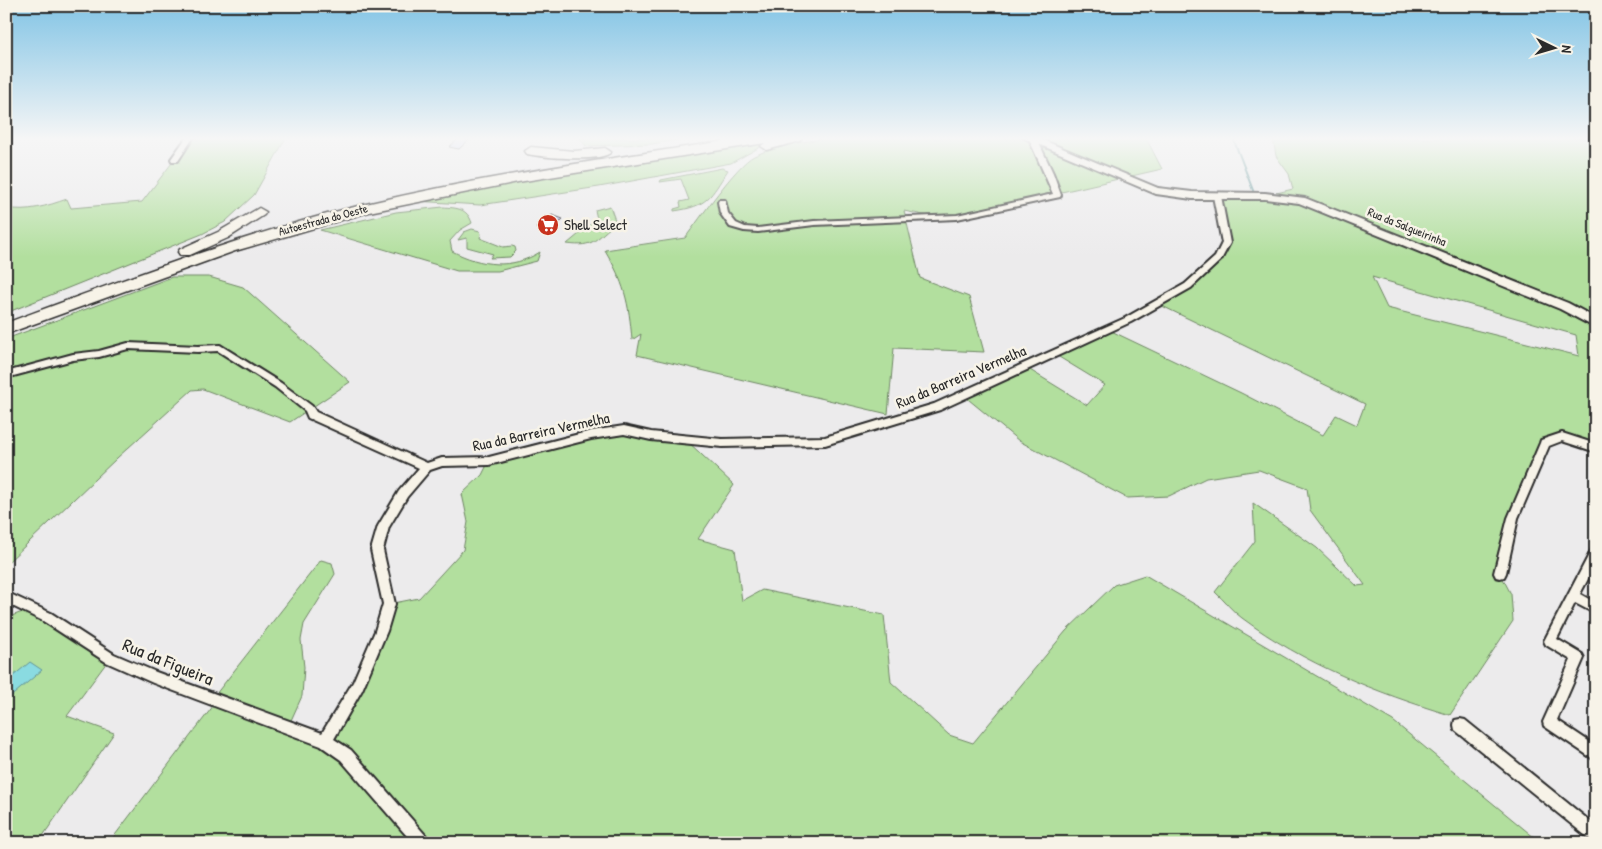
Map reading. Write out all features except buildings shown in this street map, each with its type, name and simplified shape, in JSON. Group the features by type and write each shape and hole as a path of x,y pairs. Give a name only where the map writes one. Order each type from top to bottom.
{"highway":[{"name":"Autoestrada do Oeste","path":"6,322 131,274 276,227 395,195 482,178"},
{"name":"Autoestrada do Oeste","path":"6,329 163,270 296,227 450,190 514,178"},
{"path":"296,227 399,209 441,204"},
{"path":"131,274 152,263 223,235 259,212"}],"street":[{"path":"722,202 724,213 733,225 744,229 814,223 957,217 1056,196 1051,178"},
{"name":"Rua da Salgueirinha","path":"1122,178 1156,192 1177,196 1282,197 1301,200 1564,306 1596,324"},
{"name":"Rua da Barreira Vermelha","path":"426,467 442,462 490,461 590,435 624,430 651,436 722,443 825,441 901,419 937,406 1128,320 1188,286 1218,258 1226,243 1217,196"},
{"path":"6,375 73,357 99,354 128,346 220,348 278,385 309,409 312,415 426,467 403,494 384,526 377,550 389,604 381,631 358,686 325,741"},
{"path":"1500,573 1513,518 1545,442 1562,437 1596,448"},
{"path":"1596,552 1550,641 1578,658 1549,722 1596,754"},
{"path":"1573,596 1596,609"},
{"name":"Rua da Figueira","path":"6,597 47,617 101,654 118,662 153,677 325,741 346,755 423,843"},
{"path":"1460,725 1596,835"}],"green space":[{"path":"161,178 264,178 254,195 225,222 202,234 6,313 6,208 30,209 67,199 71,208 142,202"},
{"path":"543,178 651,178 480,205 415,201"},
{"path":"673,178 723,178 712,194 702,203 674,211 674,209 681,207 680,202 689,200 681,179 660,182 661,180"},
{"path":"731,178 1124,178 944,219 904,211 920,278 969,297 984,352 894,348 888,414 637,355 641,334 632,340 629,314 621,283 605,250 685,238"},
{"path":"1290,178 1596,178 1596,447 1562,437 1545,443 1529,479 1500,573 1511,594 1513,621 1450,715 1368,687 1316,663 1290,649 1242,618 1215,592 1255,541 1253,503 1317,548 1357,586 1365,585 1310,510 1307,488 1259,470 1206,478 1169,496 1127,498 1019,441 963,395 1025,367 1087,405 1105,385 1054,354 1107,329 1241,393 1323,435 1336,415 1357,425 1365,404 1158,304 1208,269 1226,243 1217,196 1260,197 1293,189","holes":["1372,277 1576,335 1579,356 1387,308"]},
{"path":"610,206 616,223 590,243 584,245 567,244 597,219 595,210"},
{"path":"443,207 461,210 467,214 472,223 460,230 450,241 452,251 474,260 496,264 519,262 540,252 537,261 498,271 457,271 320,230 396,212"},
{"path":"472,229 480,231 480,238 503,247 515,247 516,251 510,257 490,258 493,254 467,247 467,238 458,240 464,232"},
{"path":"172,277 209,277 243,287 350,382 290,422 203,389 192,390 117,458 6,564 6,339"},
{"path":"624,430 685,439 734,485 698,539 735,549 742,601 762,590 884,615 891,682 949,735 973,743 1066,631 1114,585 1145,575 1393,721 1541,843 109,843 217,701 212,699 321,560 332,563 335,574 304,624 301,640 304,667 302,696 288,727 325,741 358,686 389,604 419,598 463,550 468,522 462,494 482,475 489,461"},
{"path":"31,609 110,658 67,716 114,733 38,843 6,843 6,618"}],"water":[{"path":"30,662 42,670 7,700 6,682"}],"waterway":[{"path":"1248,178 1254,193"}],"place":[{"name":"Shell Select","path":"548,225"}]}
